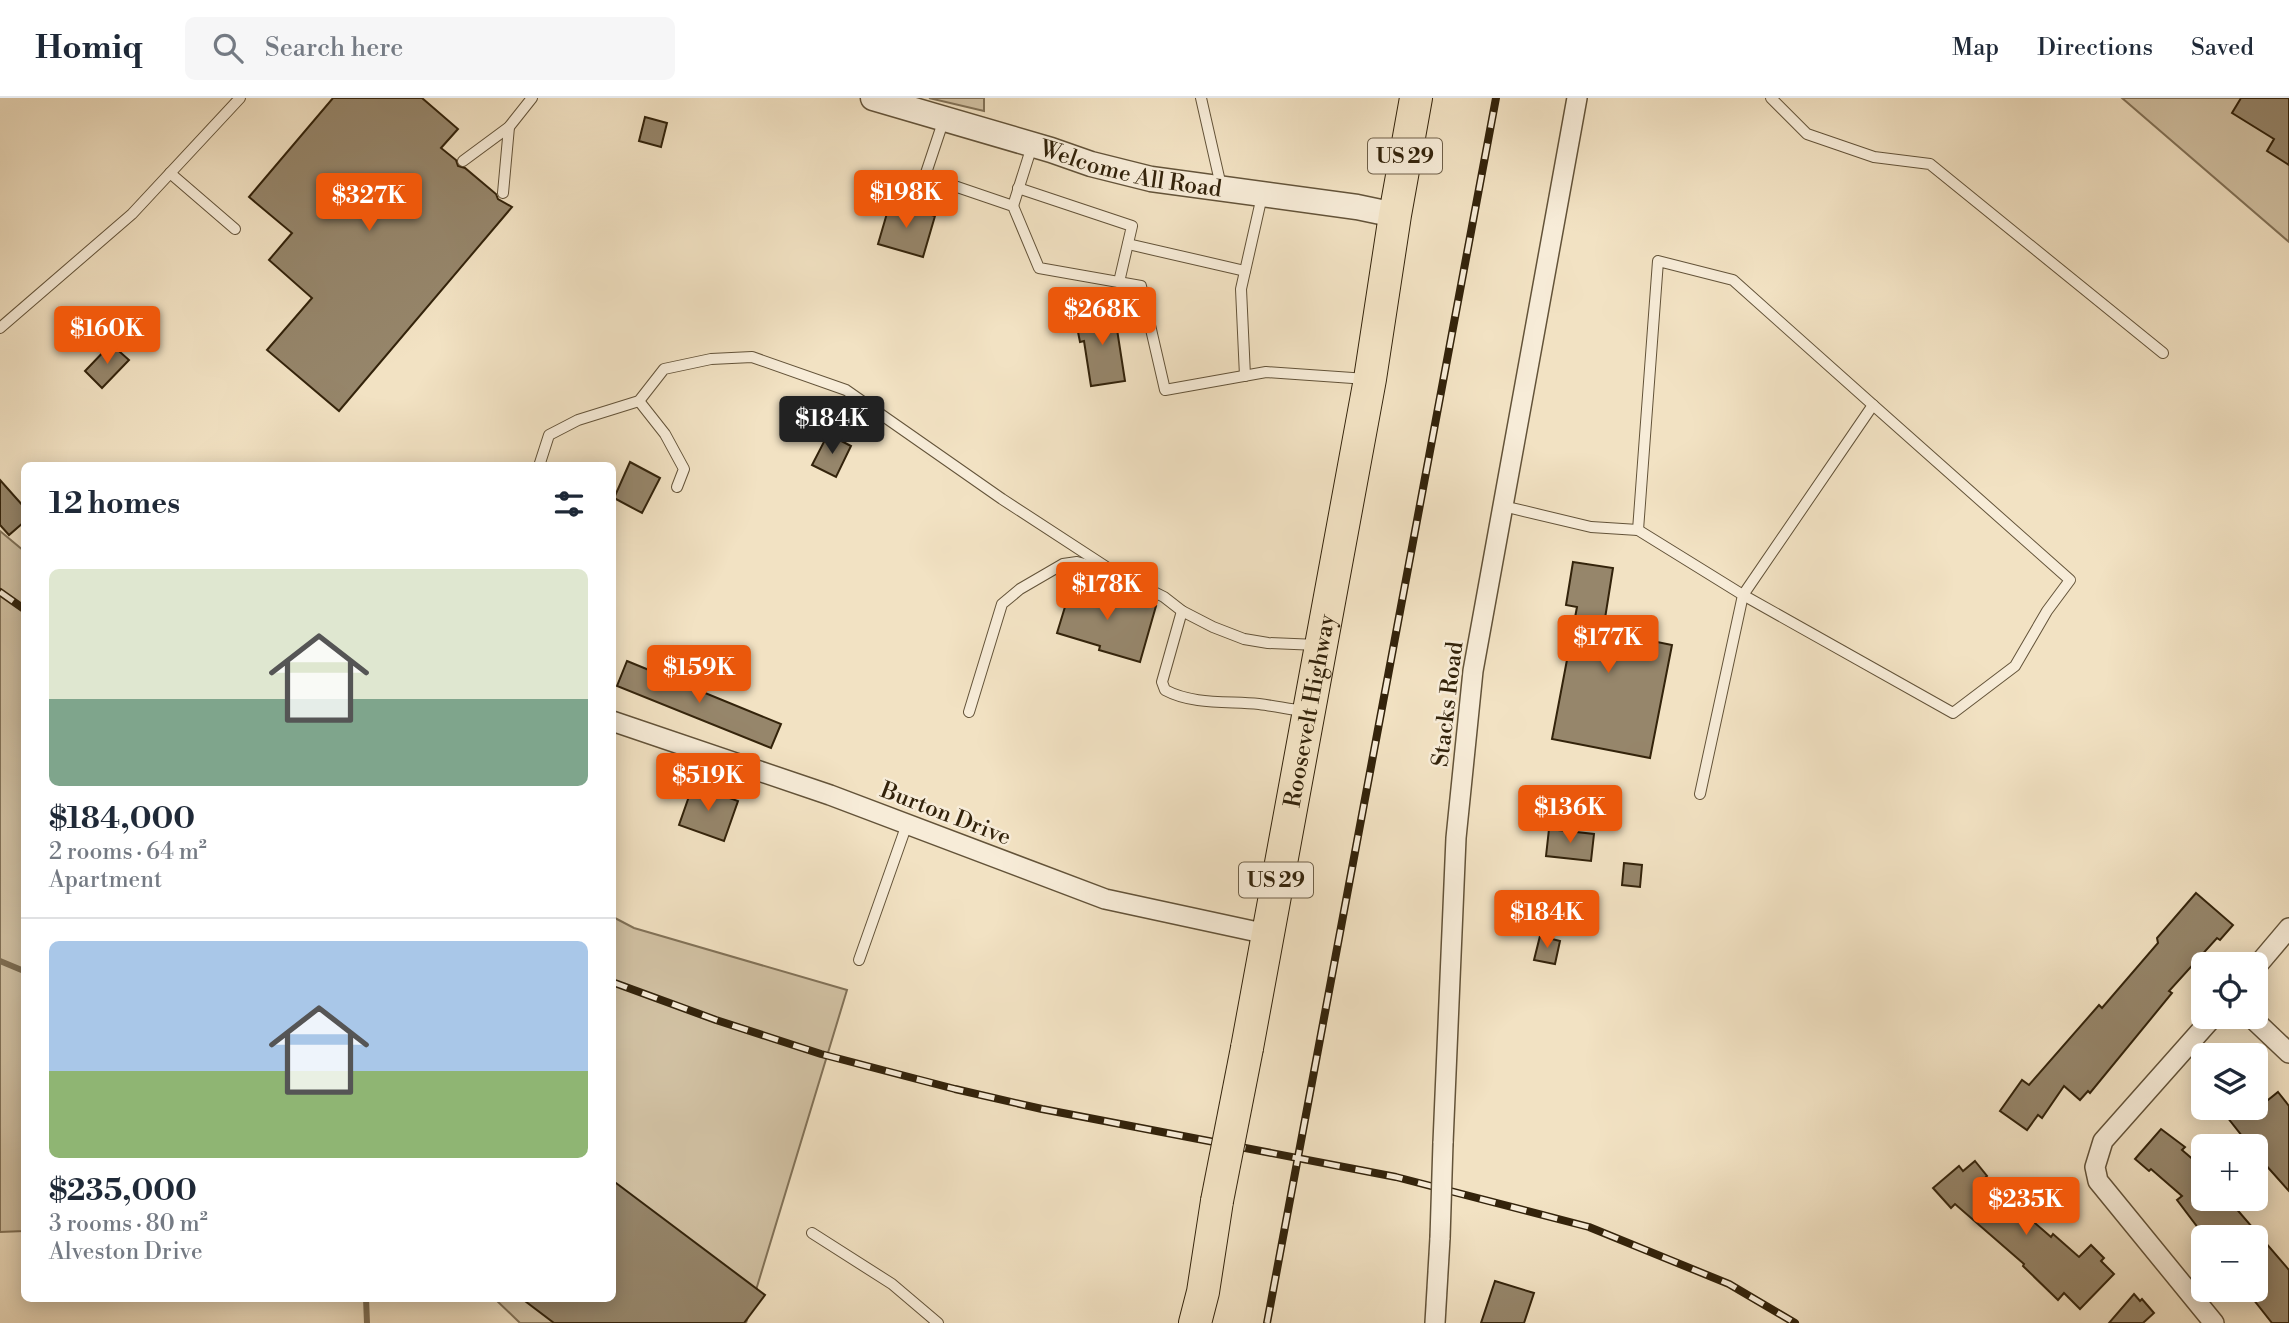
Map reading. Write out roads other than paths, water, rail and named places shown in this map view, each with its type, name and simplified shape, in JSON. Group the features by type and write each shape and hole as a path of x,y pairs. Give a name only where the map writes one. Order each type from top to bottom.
{"main road":[{"name":"Roosevelt Highway","path":"1195,1323 1203,1292 1266,933 1370,379 1416,98"}],"street":[{"name":"Welcome All Road","path":"873,98 1091,164 1151,179 1357,207 1395,215"},
{"name":"Stacks Road","path":"1435,1323 1457,838 1474,671 1577,98"},
{"name":"Burton Drive","path":"616,722 830,795 1105,899 1266,933"},
{"path":"2268,953 2289,928"},
{"path":"2202,1029 2103,1141 2095,1167 2098,1181 2214,1323"},
{"path":"2264,1029 2289,1053"}],"lane":[{"path":"0,328 132,214 240,98"},
{"path":"1201,98 1222,190"},
{"path":"1771,98 1807,134 1874,157 1930,164 2163,353"},
{"path":"463,161 509,127 530,99"},
{"path":"944,118 925,176 1013,206"},
{"path":"503,193 509,127"},
{"path":"1033,145 1013,206 1039,268 1141,286 1166,390 1266,372 1370,379"},
{"path":"170,173 235,229"},
{"path":"1018,188 1132,226 1119,282"},
{"path":"1245,376 1241,289 1262,195"},
{"path":"1128,244 1245,271"},
{"path":"1503,506 1591,527 1638,530 1743,595 1953,713 2015,666 2047,611 2070,580 1733,280 1658,261 1638,530"},
{"path":"540,462 549,435 578,420 639,401 664,369 711,359 752,358 846,390 1002,499 1114,572 1164,597 1182,611 1213,627 1244,639 1268,643 1322,645"},
{"path":"639,401 665,434 684,469 677,487"},
{"path":"1700,794 1743,595 1873,405"},
{"path":"969,712 1002,604 1020,589 1063,564 1077,562 1114,572"},
{"path":"1182,611 1162,682 1165,690 1174,695 1205,702 1261,704 1308,712"},
{"path":"859,960 907,824"},
{"path":"812,1233 891,1284 938,1323"}],"waterway":[{"path":"0,961 21,970"},
{"path":"366,1302 367,1323"}],"railway":[{"path":"1267,1323 1496,98"},
{"path":"0,592 21,607"},
{"path":"616,983 821,1054 955,1089 1042,1109 1396,1177 1589,1227 1729,1284 1795,1323"}]}
